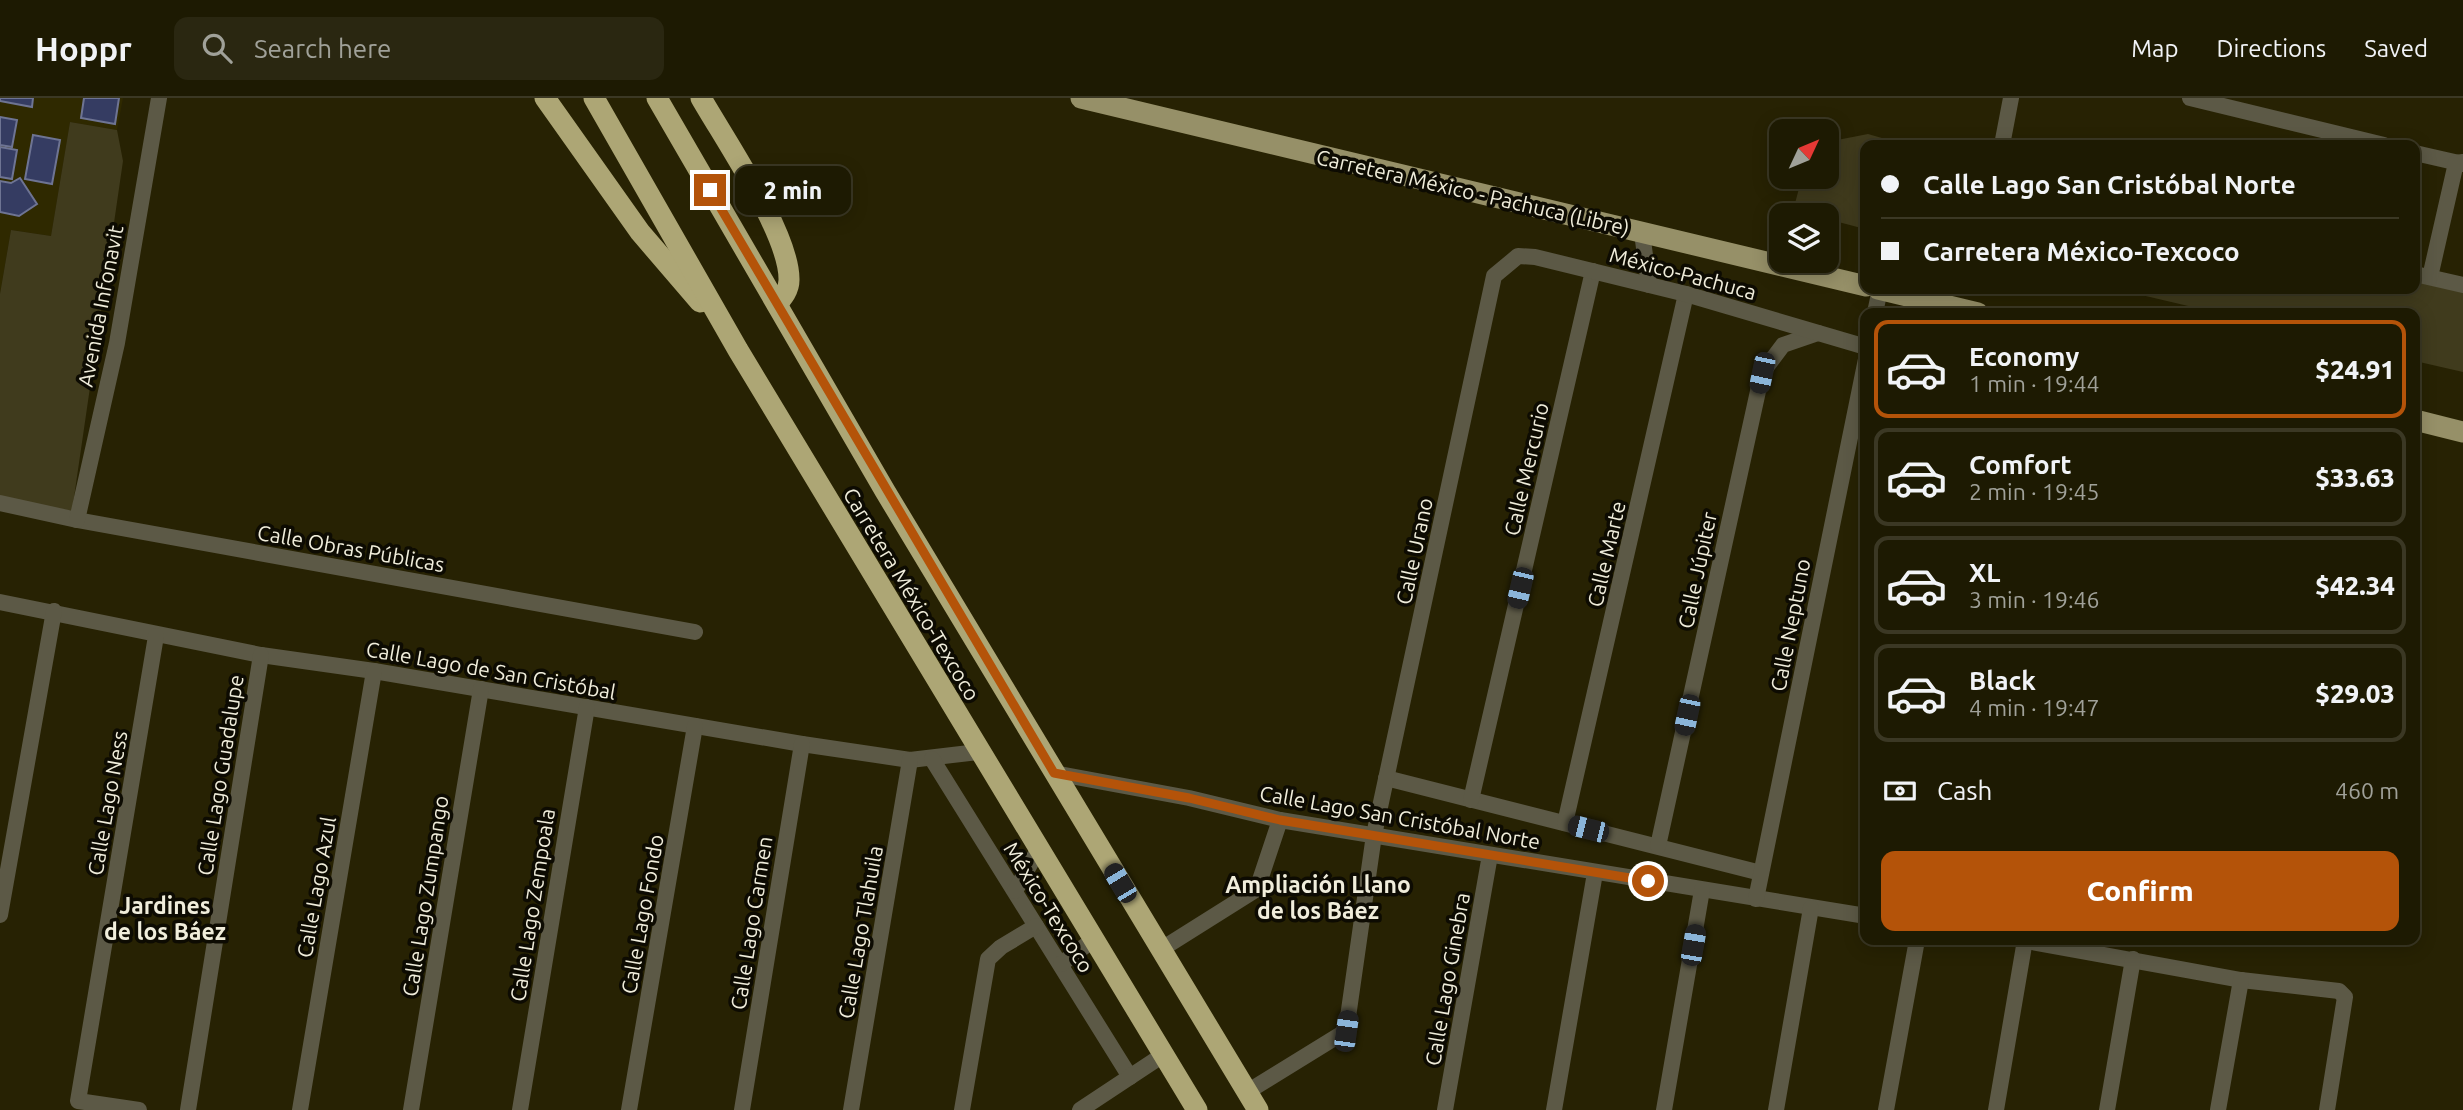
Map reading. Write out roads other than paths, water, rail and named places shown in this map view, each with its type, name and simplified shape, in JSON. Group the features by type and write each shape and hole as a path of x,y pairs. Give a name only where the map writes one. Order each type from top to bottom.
{"highway":[{"path":"545,98 640,232 725,328"},
{"name":"Carretera México-Texcoco","path":"594,98 725,328 1196,1110"},
{"name":"Carretera México-Texcoco","path":"657,98 1054,773 1253,1101"},
{"path":"701,98 763,208 782,248 789,281 787,291 777,304"}],"main road":[{"name":"Carretera México - Pachuca (Libre)","path":"1081,98 1860,285"},
{"path":"1900,294 1957,308"},
{"path":"2420,421 2463,432"}],"street":[{"name":"Avenida Infonavit","path":"77,520 117,343 159,98"},
{"path":"2003,140 2011,98"},
{"path":"2190,98 2363,140"},
{"path":"2420,154 2461,163 2423,275 2463,285"},
{"path":"1642,233 1649,285"},
{"name":"México-Pachuca","path":"1494,276 1518,256 1535,257 1686,294 1860,345"},
{"name":"Calle Mercurio","path":"1471,800 1593,271"},
{"name":"Calle Urano","path":"1253,1101 1346,1031 1374,835 1494,276"},
{"name":"Calle Marte","path":"1565,823 1686,294"},
{"name":"Calle Júpiter","path":"1658,846 1762,373 1783,345 1818,333"},
{"name":"Calle Neptuno","path":"1756,899 1860,388"},
{"name":"Calle Obras Públicas","path":"0,503 77,520 695,632"},
{"name":"Calle Lago de San Cristóbal","path":"0,602 54,611 156,636 261,655 374,671 802,744 910,760 932,760 978,752"},
{"path":"0,915 54,611"},
{"name":"Calle Lago Ness","path":"139,1110 78,1101 156,636"},
{"name":"Calle Lago Guadalupe","path":"188,1110 261,655"},
{"name":"Calle Lago Azul","path":"300,1110 374,671"},
{"name":"Calle Lago Zumpango","path":"411,1110 481,689"},
{"name":"Calle Lago Zempoala","path":"520,1110 587,707"},
{"name":"Calle Lago Fondo","path":"629,1110 695,726"},
{"name":"Calle Lago Carmen","path":"742,1110 802,744"},
{"name":"Calle Lago Tlahuila","path":"851,1110 910,760"},
{"name":"México-Texcoco","path":"932,760 1129,1077"},
{"name":"Calle Lago San Cristóbal Norte","path":"1054,773 1189,798 1280,820 1860,915"},
{"name":"Calle Lago San Cristóbal Norte","path":"1386,778 1761,873"},
{"path":"1160,950 1257,889 1280,820"},
{"path":"1015,891 1038,849"},
{"name":"Calle Lago Ginebra","path":"1445,1110 1490,855"},
{"path":"1554,1110 1595,873"},
{"path":"1664,1110 1702,890"},
{"path":"1776,1110 1811,908"},
{"path":"962,1110 988,959 1001,947 1036,926"},
{"path":"1061,964 1093,940"},
{"path":"1886,1110 1916,945"},
{"path":"1996,1110 2022,945"},
{"path":"2052,945 2241,980 2339,991 2345,997 2327,1110"},
{"path":"2107,1110 2133,959"},
{"path":"2218,1110 2241,980"},
{"path":"1080,1110 1163,1055"}],"district":[{"name":"Ampliación Llano de los Báez","path":"1318,897"},
{"name":"Jardines de los Báez","path":"165,918"}]}
